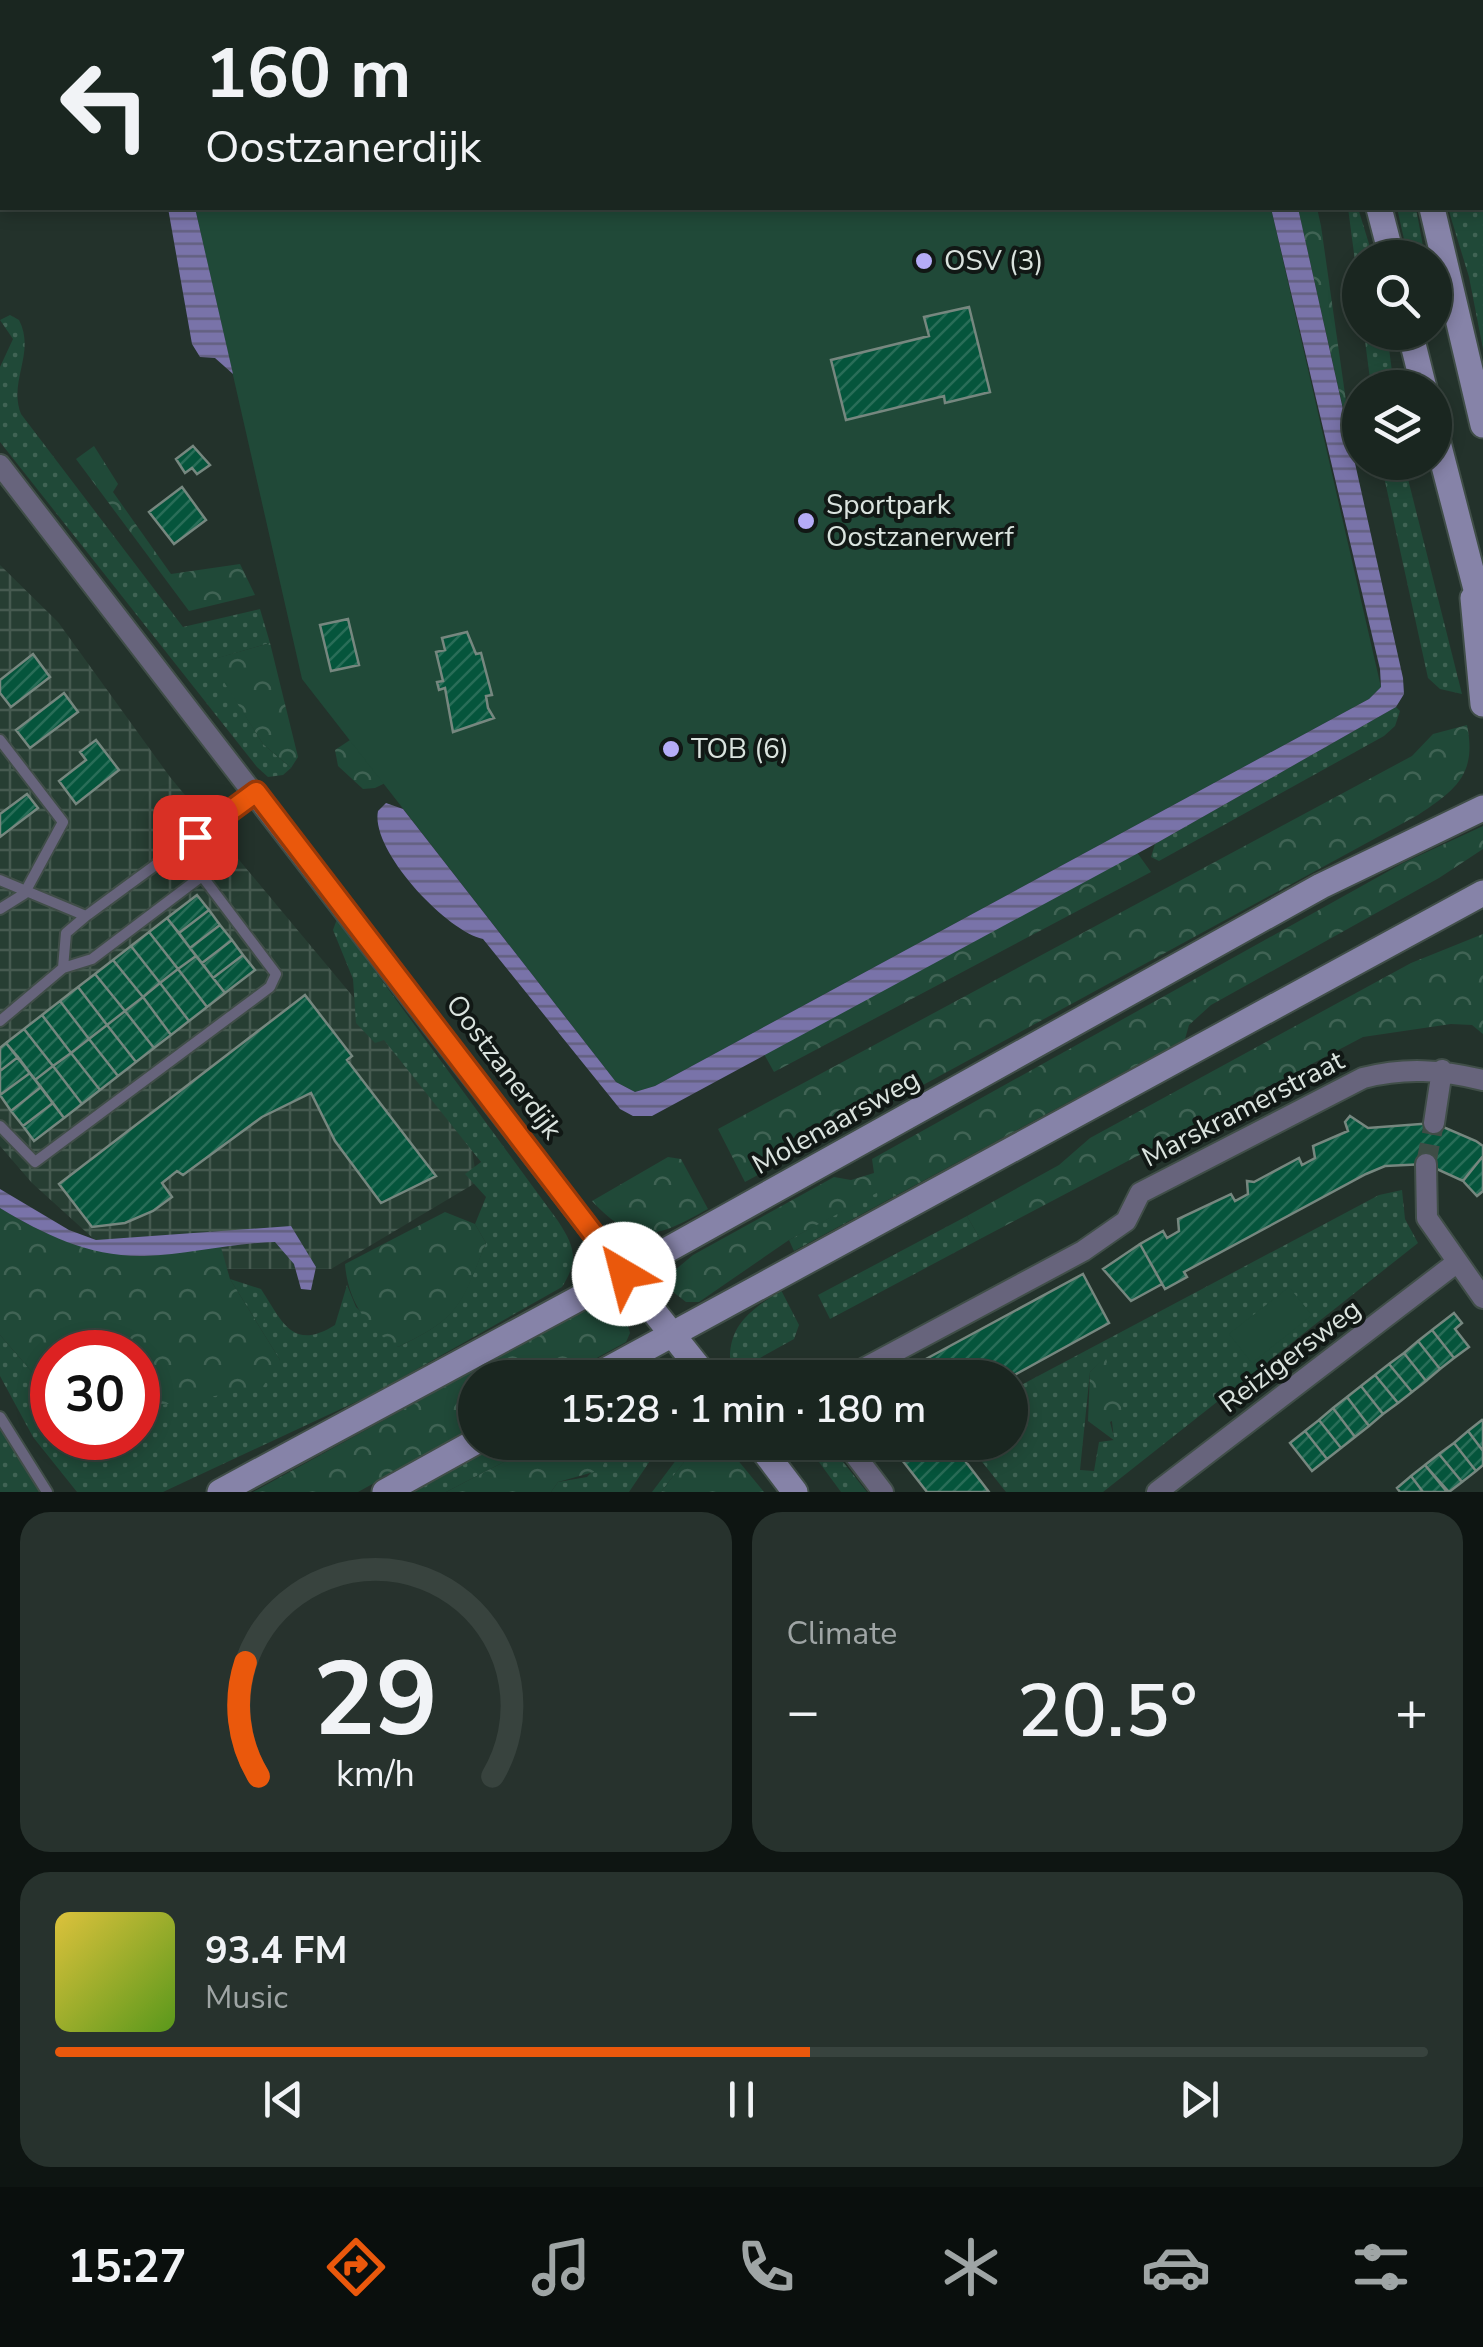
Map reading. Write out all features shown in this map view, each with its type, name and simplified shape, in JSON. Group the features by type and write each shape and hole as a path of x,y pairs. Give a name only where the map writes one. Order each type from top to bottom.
{"main road":[{"path":"1380,210 1387,240"},
{"path":"1432,210 1483,425"},
{"path":"1448,480 1483,616"},
{"path":"1471,573 1483,704"},
{"name":"Molenaarsweg","path":"220,1492 624,1274 1321,886 1480,806"},
{"path":"624,1360 1483,894"},
{"path":"1428,924 1483,910"},
{"name":"Oostzanerdijk","path":"624,1274 692,1360"},
{"path":"385,1492 458,1451"},
{"path":"771,1460 795,1492"}],"street":[{"name":"Oostzanerdijk","path":"0,465 624,1274"},
{"name":"Marskramerstraat","path":"880,1360 1083,1251 1126,1222 1140,1193 1363,1078 1395,1070 1442,1070 1483,1080"},
{"path":"1434,1122 1442,1070"},
{"path":"1426,1164 1427,1218 1483,1298"},
{"name":"Reizigersweg","path":"1157,1492 1456,1264"},
{"path":"859,1460 883,1492"}],"lane":[{"path":"0,740 63,822 24,894 0,910"},
{"path":"62,968 66,933 256,792"},
{"path":"0,1022 62,968 92,959 202,876 276,974 270,986 35,1162 0,1126"},
{"path":"0,880 24,894 86,916"},
{"path":"0,1418 48,1492"}],"shaded area":[{"path":"168,210 195,210 233,374 215,358 200,357 192,344"},
{"path":"1271,210 1298,210 1342,405 1342,480 1359,480 1403,678 1404,694 1396,707 1155,844 652,1116 633,1116 620,1109 483,939 450,921 414,887 398,867 379,827 378,811 386,803 403,809 616,1082 635,1092 655,1086 1369,699 1381,687 1380,669"},
{"path":"0,565 58,622 170,777 470,1137 477,1182 331,1269 170,1269 96,1241 32,1183 0,1146"},
{"path":"0,1189 69,1230 96,1240 291,1226 316,1267 311,1290 301,1289 294,1264 275,1242 160,1255 105,1253 51,1235 0,1208"}],"green space":[{"name":"Sportpark Oostzanerwerf","path":"195,210 1271,210 1381,687 1369,699 655,1086 635,1092 616,1082 302,679"},
{"path":"1298,210 1317,210 1342,373 1342,404"},
{"path":"1348,210 1359,210 1368,240 1352,240"},
{"path":"1397,210 1416,210 1422,240 1404,240"},
{"path":"1449,210 1483,210 1483,349 1469,277"},
{"path":"10,315 19,320 25,344 18,390 21,414 183,627 260,609 270,643 211,660 263,744 291,768 283,775 268,777 257,767 0,442 0,367 13,339 0,320"},
{"path":"1366,350 1389,350 1392,370 1369,370"},
{"path":"94,446 118,484 113,492 171,574 240,564 255,595 189,611 76,459"},
{"path":"1385,480 1408,480 1462,694 1440,689 1428,678"},
{"path":"270,643 298,757 291,768 263,744 210,660"},
{"path":"1396,707 1400,711 1395,726 1384,736 1159,861 1151,857 1155,844"},
{"path":"1467,725 1466,768 1453,788 1418,815 745,1182 718,1129 1412,756 1433,734"},
{"path":"362,732 414,769 375,788 363,789 338,766 335,750"},
{"path":"1483,826 1483,849 1439,878 1211,1005 1189,1025 1185,1039 897,1195 884,1189 789,1240 699,1302 686,1302 668,1288 669,1275 693,1255 834,1177 851,1180 874,1173 872,1159 1403,863"},
{"path":"1136,851 1151,872 774,1072 764,1054"},
{"path":"337,919 558,1221 573,1254 571,1269 562,1287 373,1394 163,1492 77,1492 51,1460 160,1460 160,1401 280,1360 230,1279 261,1289 282,1322 298,1334 308,1335 335,1325 347,1285 356,1307 398,1347 447,1317 470,1281 486,1243 475,1224 486,1197 465,1174 481,1162 384,1040 375,1043 356,1023 353,979 333,930"},
{"path":"1483,934 1483,1034 1472,1025 1451,1024 1363,1037 980,1239 967,1216 1059,1165 1090,1138 1411,963"},
{"path":"668,1157 681,1159 708,1209 675,1226 647,1233 622,1226 592,1201"},
{"path":"884,1188 897,1195 794,1251 789,1240"},
{"path":"1402,1190 1405,1219 1418,1243 1103,1492 1006,1492 981,1460 1028,1460 1028,1381 1379,1195","holes":["1105,1357 1114,1440 1099,1442 1094,1471 1080,1470 1090,1372"]},
{"path":"0,1208 56,1237 106,1251 157,1252 220,1244 230,1279 280,1360 262,1388 160,1405 160,1330 30,1330 30,1370 0,1335"},
{"path":"445,1212 475,1224 486,1243 456,1307 435,1327 398,1347 361,1312 350,1290 345,1264"},
{"path":"967,1216 980,1239 830,1319 818,1295"},
{"path":"1289,1287 1312,1315 1252,1363 1229,1334"},
{"path":"781,1290 799,1325 794,1339 756,1360 732,1360 734,1335 745,1318"},
{"path":"595,1304 624,1311 630,1333 626,1342 593,1360 493,1360"},
{"path":"0,1335 30,1370 30,1431 0,1376"},
{"path":"1105,1356 1125,1414 1110,1422 1115,1441 1088,1421 1090,1372"},
{"path":"458,1379 458,1436 358,1492 253,1492"},
{"path":"0,1425 41,1492 0,1492"},
{"path":"461,1460 507,1460 446,1492 400,1492"},
{"path":"507,1460 605,1460 601,1470 558,1482 551,1492 446,1492"},
{"path":"603,1460 651,1460 629,1492 551,1492 558,1482 587,1477"},
{"path":"676,1460 690,1460 661,1492 652,1492"},
{"path":"738,1460 764,1492 661,1492 684,1462"},
{"path":"817,1460 842,1460 867,1492 841,1492"}],"building":[{"path":"969,307 990,392 945,403 944,396 846,420 831,360 929,336 924,317"},
{"path":"193,446 210,465 197,474 192,468 185,473 176,459"},
{"path":"182,487 206,520 174,544 149,512"},
{"path":"348,619 359,665 331,671 320,625"},
{"path":"467,632 476,654 481,653 492,695 486,696 488,708 494,718 453,732 445,688 439,690 437,682 443,681 436,652 445,650 442,638"},
{"path":"33,654 50,677 11,707 0,693 0,680"},
{"path":"64,693 78,712 30,748 16,730"},
{"path":"96,740 119,770 76,804 59,781 86,760 80,752"},
{"path":"27,794 38,808 0,837 0,814"},
{"path":"197,895 209,910 179,933 167,918"},
{"path":"209,910 220,925 190,948 179,933"},
{"path":"167,918 196,956 178,969 149,932"},
{"path":"220,925 232,940 202,963 190,948"},
{"path":"149,932 178,969 160,983 131,946"},
{"path":"232,940 243,955 213,978 202,963"},
{"path":"131,946 160,983 143,997 113,960"},
{"path":"243,955 255,970 225,993 213,978"},
{"path":"196,956 225,993 207,1007 178,969"},
{"path":"113,960 143,997 125,1011 95,974"},
{"path":"178,969 207,1007 189,1021 160,983"},
{"path":"95,974 125,1011 107,1025 78,987"},
{"path":"160,983 189,1021 171,1035 143,997"},
{"path":"78,987 107,1025 89,1039 60,1001"},
{"path":"305,995 352,1056 347,1060 436,1176 381,1203 335,1141 311,1093 262,1117 183,1175 177,1171 162,1183 172,1197 153,1211 125,1223 92,1227 59,1184"},
{"path":"143,997 171,1035 154,1048 125,1011"},
{"path":"60,1001 89,1039 71,1053 42,1015"},
{"path":"125,1011 154,1048 136,1062 107,1025"},
{"path":"42,1015 71,1053 53,1066 24,1029"},
{"path":"107,1025 136,1062 118,1076 89,1039"},
{"path":"24,1029 53,1066 35,1080 6,1043"},
{"path":"89,1039 118,1076 100,1090 71,1053"},
{"path":"6,1043 18,1057 0,1071 0,1048"},
{"path":"71,1053 100,1090 82,1104 53,1066"},
{"path":"18,1057 30,1073 0,1095 0,1071"},
{"path":"53,1066 82,1104 64,1118 35,1080"},
{"path":"30,1073 41,1087 11,1111 0,1095"},
{"path":"41,1087 53,1103 23,1126 11,1111"},
{"path":"53,1103 64,1118 34,1141 23,1126"},
{"path":"1350,1116 1368,1128 1434,1123 1476,1141 1483,1146 1483,1156 1463,1181 1426,1164 1385,1166 1184,1272 1187,1277 1165,1289 1140,1244 1163,1231 1167,1238 1179,1231 1178,1219 1231,1194 1235,1201 1248,1194 1247,1181 1254,1182 1299,1158 1302,1165 1315,1158 1313,1146 1348,1131 1345,1122"},
{"path":"1483,1156 1483,1191 1477,1196 1463,1181"},
{"path":"1140,1244 1162,1284 1131,1301 1103,1269"},
{"path":"1083,1274 1109,1323 1028,1368 1028,1360 924,1360"},
{"path":"1454,1313 1462,1323 1455,1329 1469,1347 1454,1358 1432,1330"},
{"path":"1432,1330 1454,1358 1440,1369 1418,1341"},
{"path":"1418,1341 1440,1369 1426,1381 1404,1353"},
{"path":"1404,1353 1426,1381 1412,1392 1389,1364"},
{"path":"1389,1364 1412,1392 1398,1403 1375,1375"},
{"path":"1375,1375 1398,1403 1383,1414 1361,1386"},
{"path":"1361,1386 1383,1414 1369,1426 1347,1397"},
{"path":"1347,1397 1369,1426 1355,1437 1333,1408"},
{"path":"1333,1408 1355,1437 1341,1448 1319,1420"},
{"path":"1319,1420 1341,1448 1327,1459 1305,1431"},
{"path":"1483,1421 1483,1451 1468,1431"},
{"path":"1305,1431 1327,1459 1312,1471 1290,1443"},
{"path":"1468,1431 1483,1451 1483,1465 1476,1471 1454,1443"},
{"path":"1454,1443 1476,1471 1462,1482 1439,1454"},
{"path":"1439,1454 1462,1482 1449,1492 1425,1465"},
{"path":"902,1460 968,1460 966,1462 989,1492 927,1492"},
{"path":"1425,1465 1447,1492 1423,1492 1411,1476"},
{"path":"1411,1476 1423,1492 1400,1492 1397,1488"}],"tunnel":[{"path":"1426,1164 1434,1123"}],"place":[{"name":"OSV (3)","path":"924,261"},
{"name":"Sportpark Oostzanerwerf","path":"806,521"},
{"name":"TOB (6)","path":"671,749"}],"route":[{"path":"195,837 256,792 624,1274"}]}
